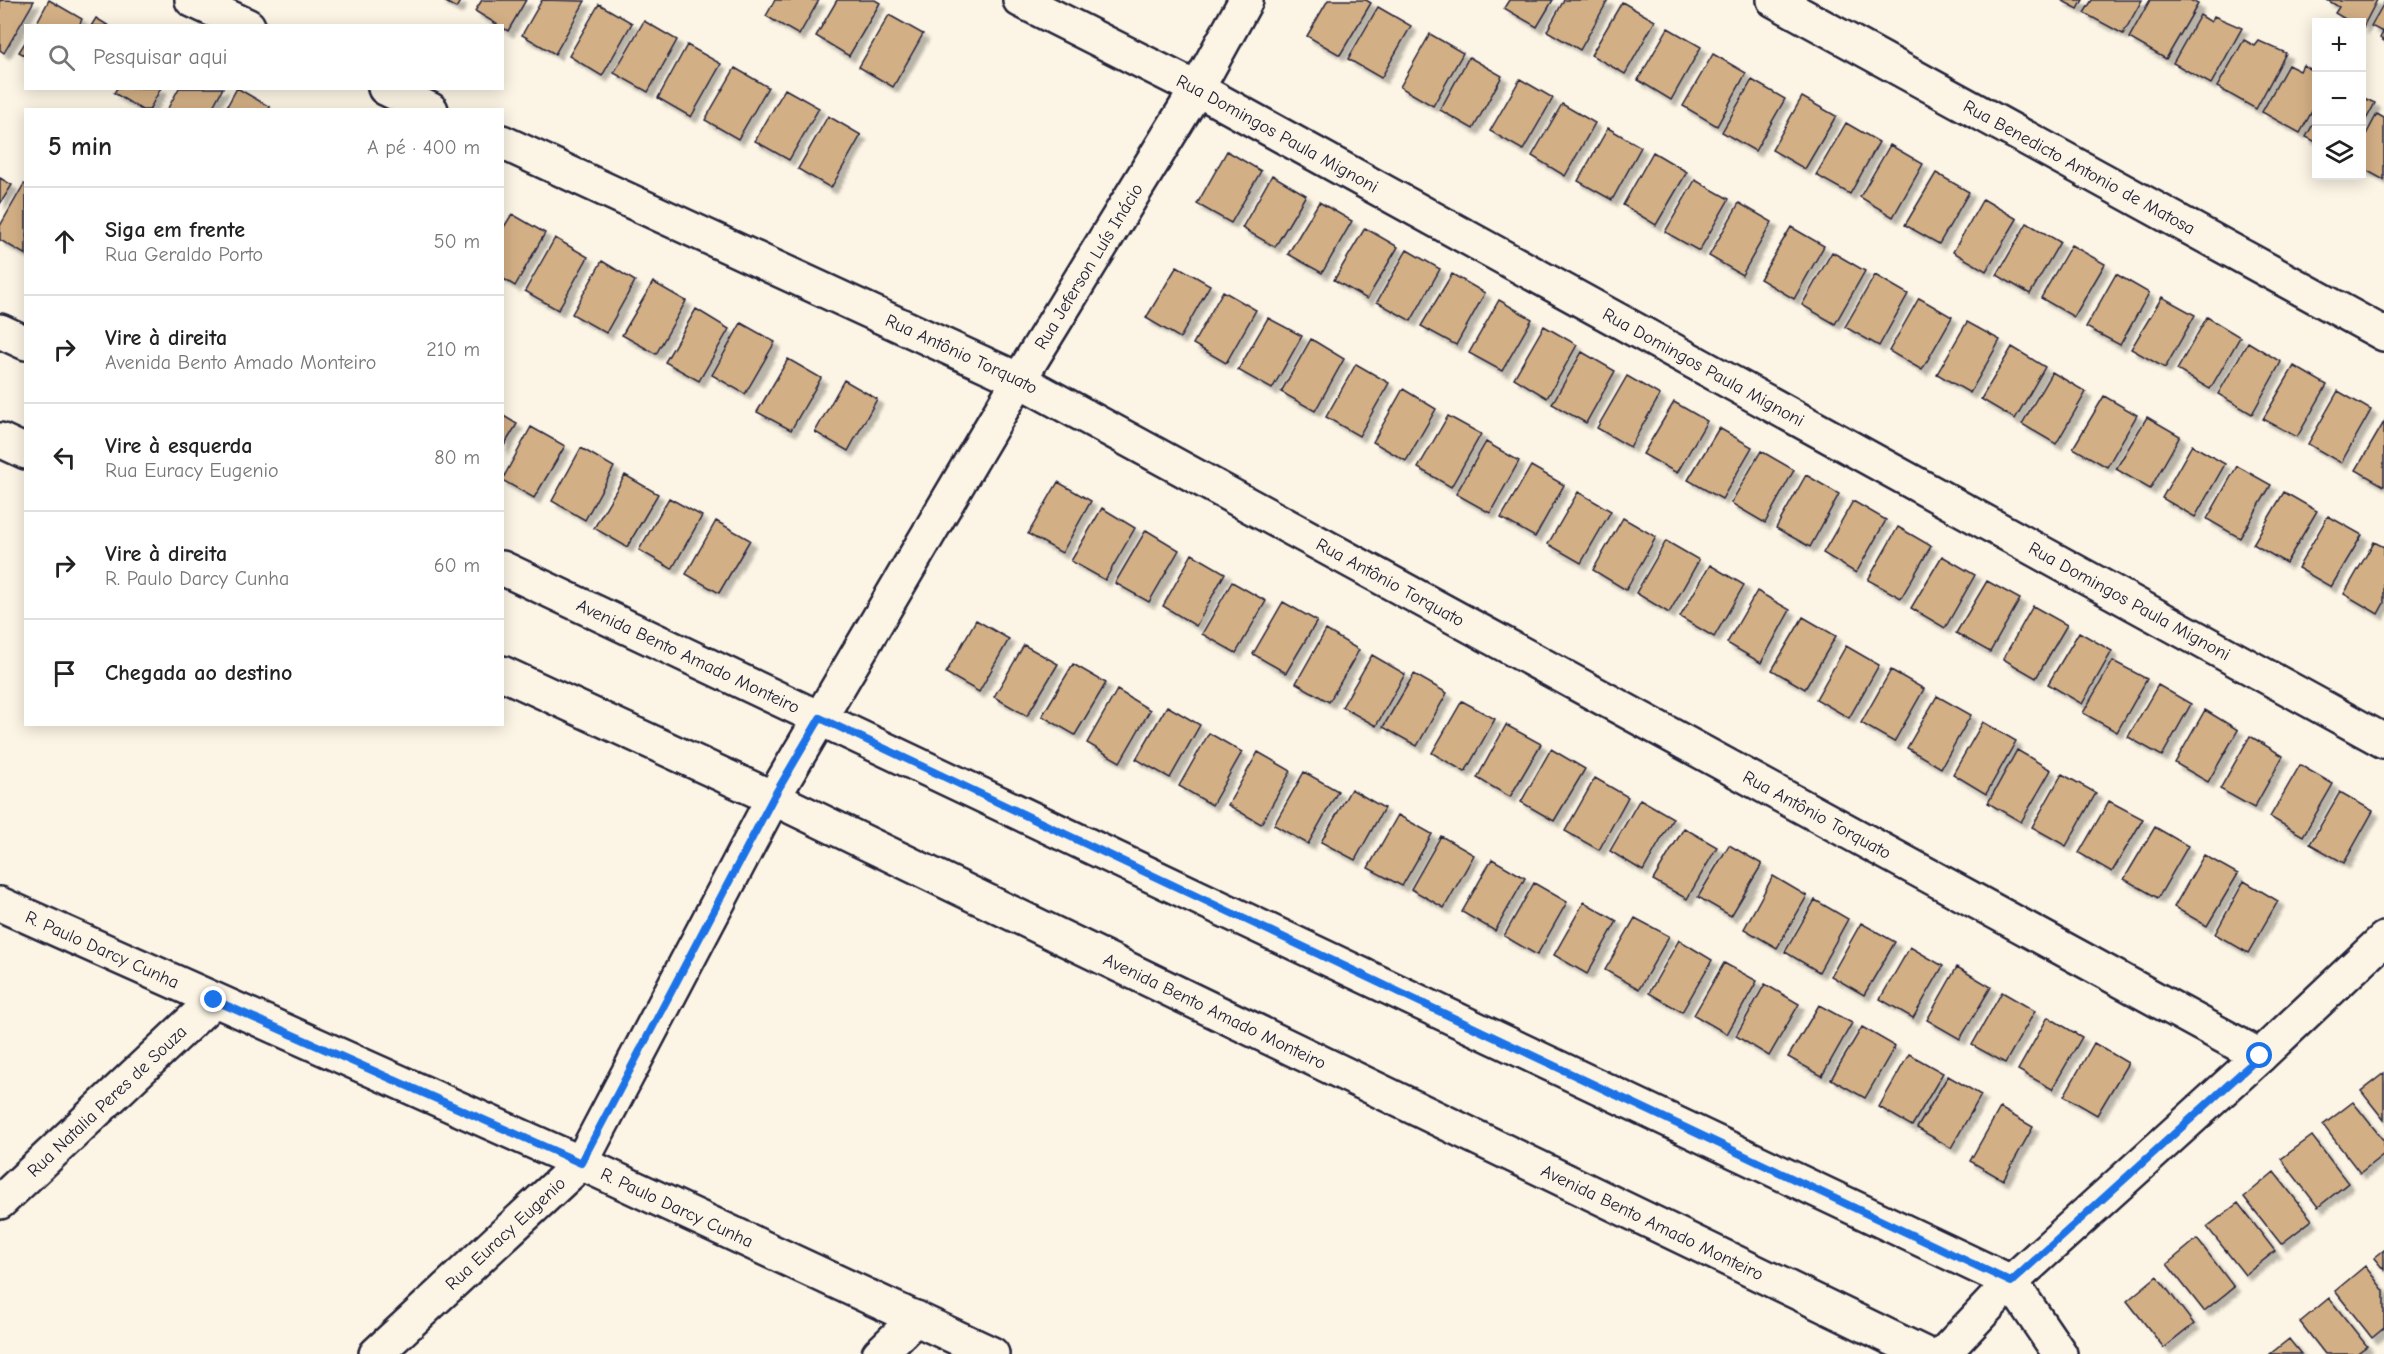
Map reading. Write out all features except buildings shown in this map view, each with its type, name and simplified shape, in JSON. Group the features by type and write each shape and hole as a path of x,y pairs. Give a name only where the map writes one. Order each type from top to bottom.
{"street":[{"path":"192,0 244,24"},
{"name":"Rua Domingos Paula Mignoni","path":"1020,0 1197,89 2384,741"},
{"name":"Rua Jeferson Luís Inácio","path":"820,718 1019,380 1197,89 1246,0"},
{"name":"Rua Benedicto Antonio de Matosa","path":"1774,0 2384,334"},
{"path":"389,90 427,108"},
{"name":"Rua Antônio Torquato","path":"504,143 1019,380 2260,1056"},
{"path":"0,331 24,342"},
{"path":"0,440 24,451"},
{"name":"Avenida Bento Amado Monteiro","path":"504,569 2011,1282"},
{"name":"Avenida Bento Amado Monteiro","path":"504,674 773,798 1925,1354"},
{"name":"Rua Euracy Eugenio","path":"376,1354 581,1163 773,798 820,718"},
{"name":"R. Paulo Darcy Cunha","path":"0,904 581,1163 992,1354"},
{"path":"1942,1354 2011,1282 2260,1056 2384,939"},
{"name":"Rua Natalia Peres de Souza","path":"0,1202 214,1000"},
{"path":"2011,1282 2060,1354"},
{"path":"879,1354 916,1318"}],"route":[{"path":"214,1000 581,1163 773,798 820,718 2011,1282 2260,1056"}]}
